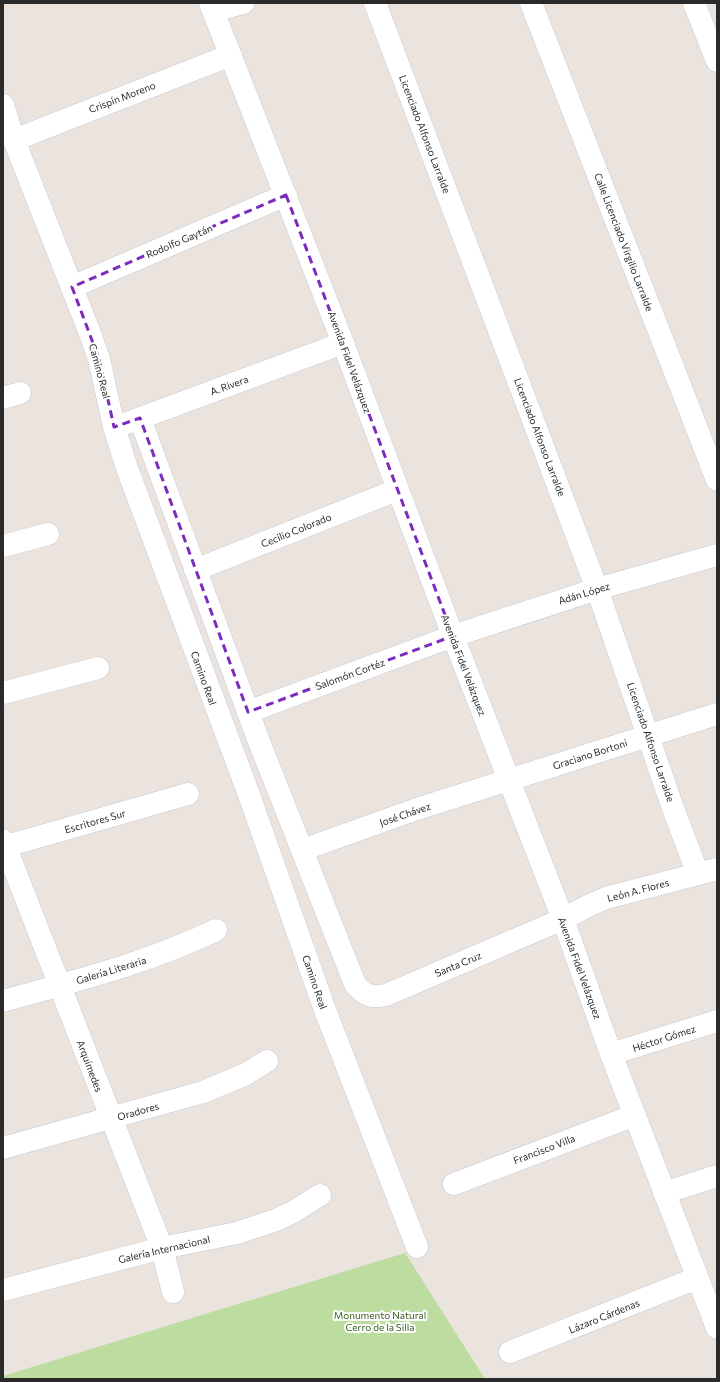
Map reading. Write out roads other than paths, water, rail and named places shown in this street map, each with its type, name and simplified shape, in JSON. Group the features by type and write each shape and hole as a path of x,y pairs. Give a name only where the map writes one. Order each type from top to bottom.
{"street":[{"path":"212,7 243,3"},
{"name":"Licenciado Alfonso Larralde","path":"375,3 597,589 674,810 708,871"},
{"name":"Calle Licenciado Virgilio Larralde","path":"532,3 717,480"},
{"path":"694,3 717,61"},
{"name":"Avenida Fidel Velázquez","path":"212,7 343,343 397,490 563,920 611,1054 717,1328"},
{"name":"Crispín Moreno","path":"14,140 231,55"},
{"name":"Camino Real","path":"3,104 14,140 72,287 98,359 114,427 127,468 250,799 325,1010 417,1247"},
{"name":"Rodolfo Gaytán","path":"72,287 286,195"},
{"name":"A. Rivera","path":"114,427 343,343"},
{"path":"140,418 248,712 302,850"},
{"name":"Cecilio Colorado","path":"195,570 397,490"},
{"path":"3,546 48,534"},
{"name":"Adán López","path":"453,636 597,589 717,555"},
{"name":"Salomón Cortéz","path":"248,712 453,636"},
{"path":"3,693 98,668"},
{"name":"Graciano Bortoni","path":"509,780 717,714"},
{"name":"José Chávez","path":"302,850 417,809 509,780"},
{"name":"Escritores Sur","path":"4,844 188,794"},
{"name":"Arquímedes","path":"4,844 162,1248 173,1292"},
{"name":"Santa Cruz","path":"302,850 355,984 362,992 369,996 377,997 386,995 563,920"},
{"name":"León A. Flores","path":"563,920 606,898 708,871"},
{"name":"Galería Literaria","path":"3,1001 59,986 160,955 216,930"},
{"name":"Héctor Gómez","path":"611,1054 717,1021"},
{"name":"Oradores","path":"3,1148 203,1092 240,1077 267,1061"},
{"name":"Francisco Villa","path":"454,1184 635,1115"},
{"path":"664,1193 717,1176"},
{"name":"Galería Internacional","path":"3,1290 162,1248 237,1233 259,1227 293,1212 320,1195"},
{"name":"Lázaro Cárdenas","path":"510,1352 697,1278"}],"park label":[{"name":"Monumento Natural Cerro de la Silla","path":"380,1320"}]}
